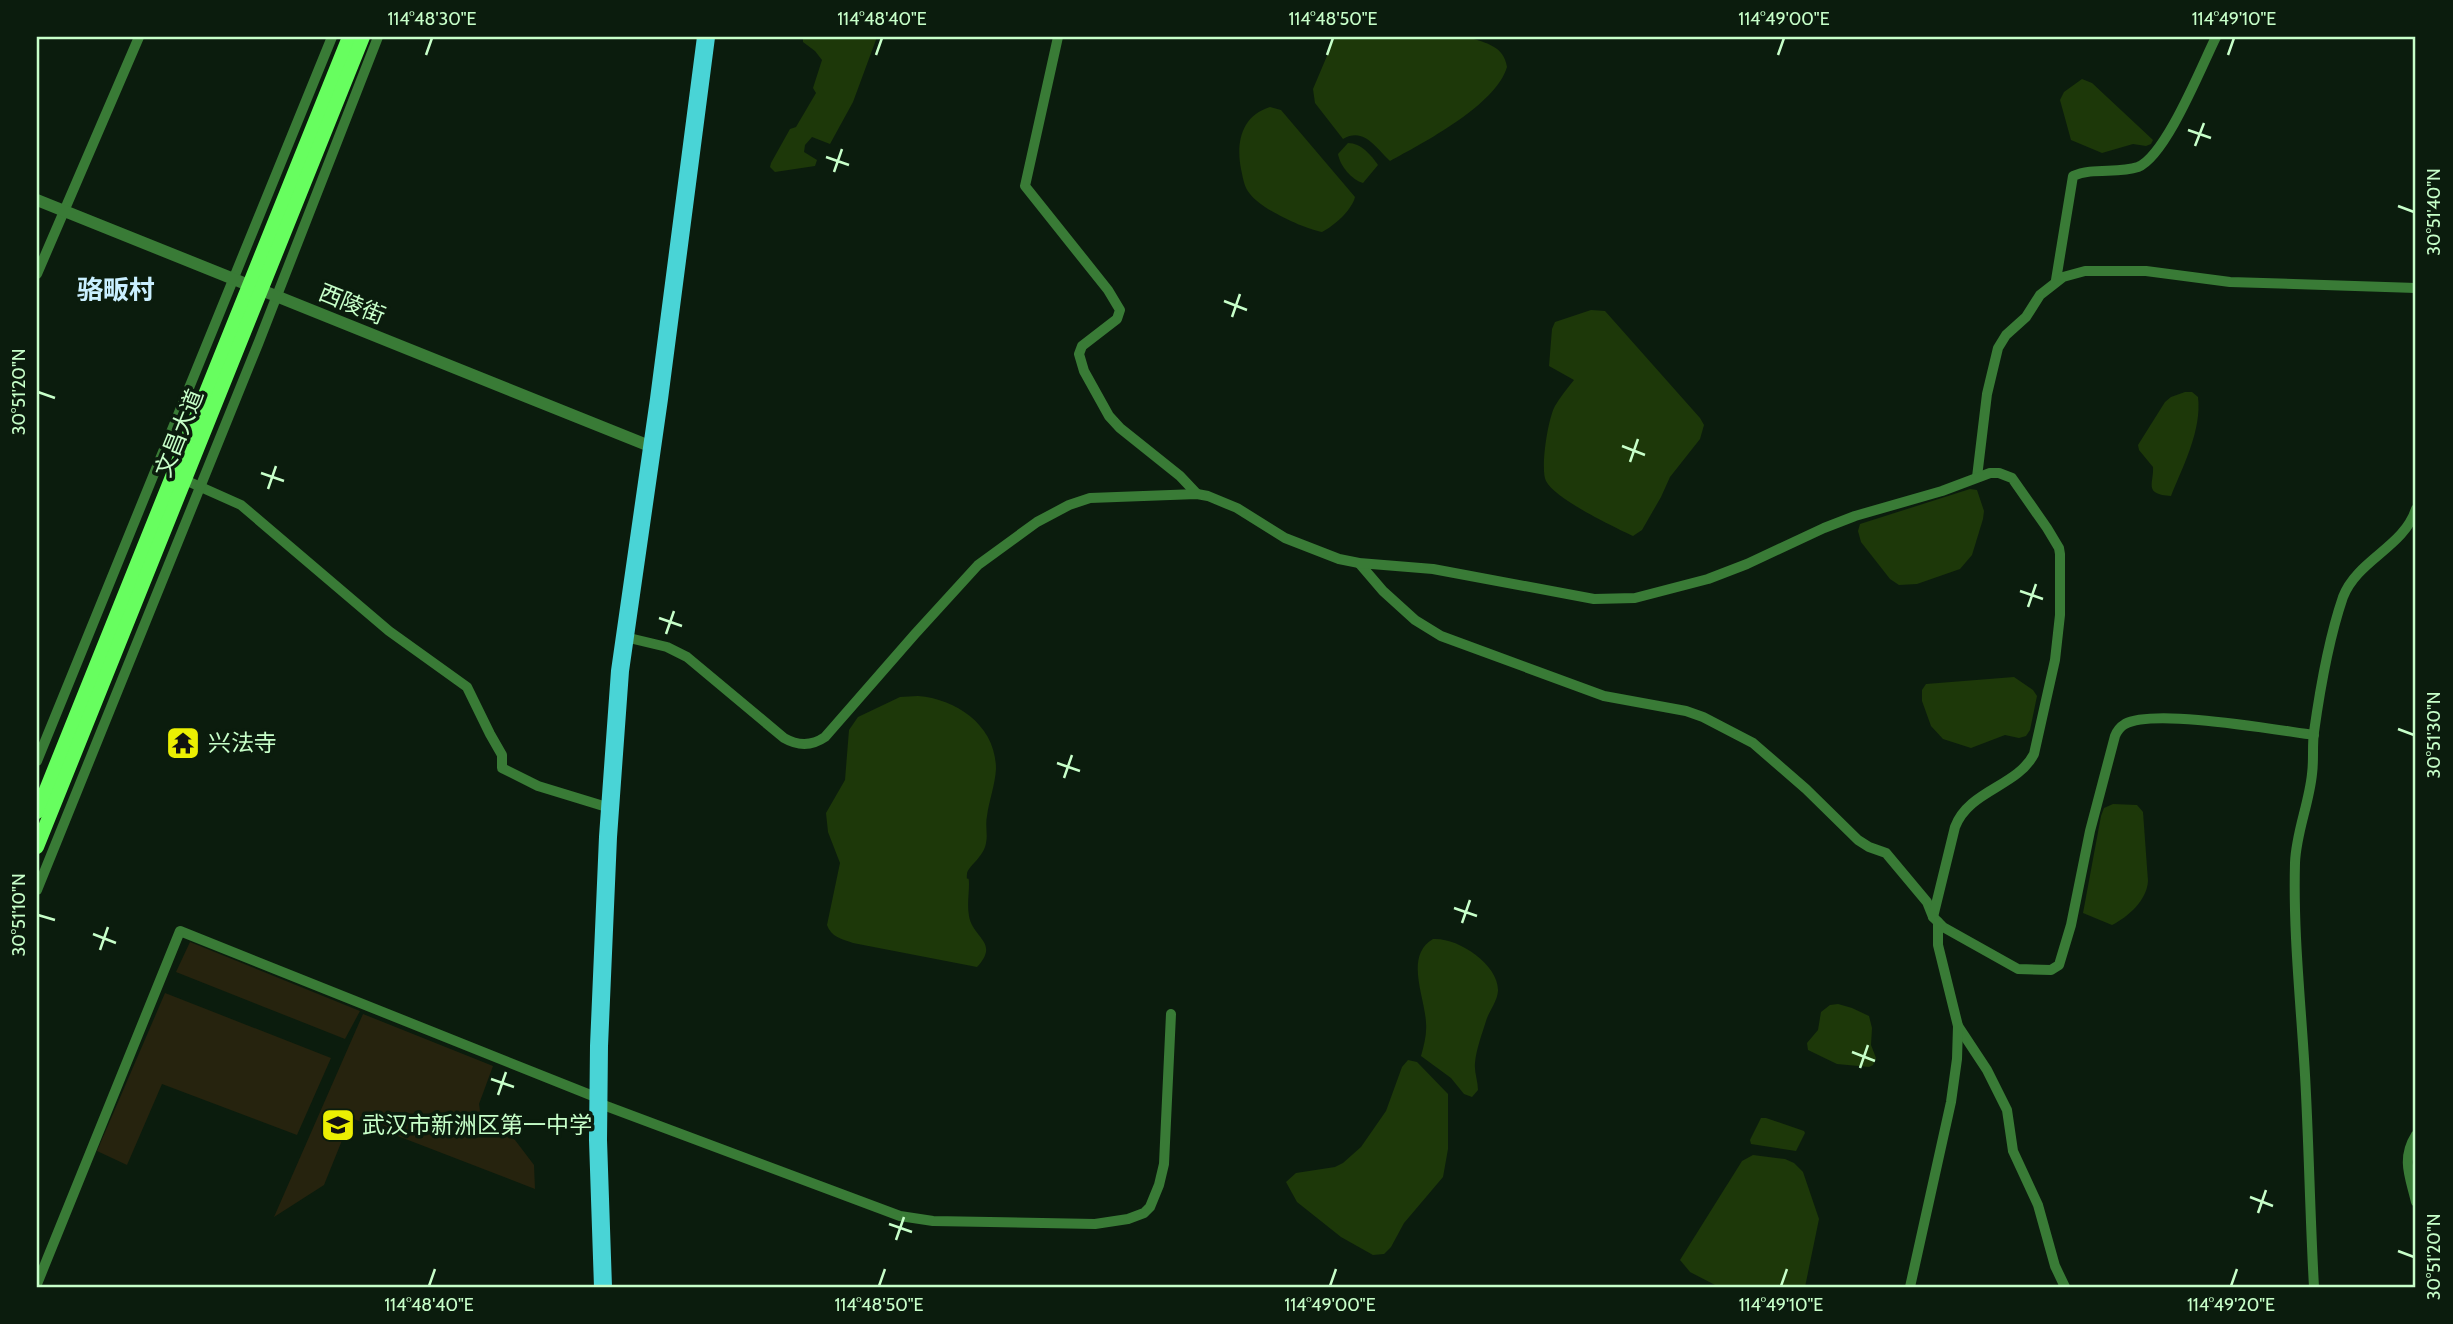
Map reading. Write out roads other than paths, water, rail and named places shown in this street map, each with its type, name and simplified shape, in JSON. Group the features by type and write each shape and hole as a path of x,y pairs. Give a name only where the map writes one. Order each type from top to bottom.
{"highway":[{"path":"603,1287 598,1100 610,808 620,671 706,37"}],"main road":[{"name":"文昌大道","path":"37,847 185,480 349,37"},
{"name":"文昌大道","path":"37,812 363,37"}],"street":[{"path":"37,274 139,37"},
{"path":"37,761 332,37"},
{"path":"37,890 378,37"},
{"path":"1058,37 1025,186 1108,290 1120,310 1117,318 1079,351 1084,372 1102,406 1120,428 1180,476 1197,494"},
{"path":"2056,280 2073,176 2138,167 2148,160 2176,121 2216,37"},
{"name":"西陵街","path":"37,200 652,447"},
{"path":"1977,477 1987,394 1998,348 2006,335 2026,317 2040,295 2056,280 2066,275 2085,271 2146,271 2230,282 2416,288"},
{"path":"625,637 655,643 678,652 695,663 784,738 802,744 814,743 825,737 978,565 1026,529 1069,505 1090,498 1197,494 1227,503 1269,530 1301,546 1359,563 1433,569 1594,599 1623,599 1708,579 1839,522 1942,491 1977,477 1990,473 2012,478 2059,548 2059,626 2055,660 2034,754 2026,767 1969,805 1955,827 1936,920 1938,945 1958,1026 1957,1059 1951,1102 1910,1287"},
{"path":"185,480 242,505 389,631 467,687 502,755 502,768 538,786 610,808"},
{"path":"2314,1287 2305,1072 2296,958 2295,861 2312,775 2314,735 2326,666 2347,590 2374,559 2406,531 2416,509"},
{"path":"1359,563 1383,591 1415,620 1441,636 1604,696 1686,710 1753,743 1806,789 1858,840 1886,853 1927,902 1936,920 1954,935 2018,969 2051,970 2059,965 2071,925 2099,794 2115,736 2124,724 2144,719 2174,718 2314,735"},
{"path":"37,1284 180,931 598,1100 900,1216 933,1221 1095,1224 1136,1216 1150,1207 1163,1173 1171,1014"},
{"path":"1958,1026 1987,1070 2007,1110 2012,1151 2038,1205 2055,1266 2065,1287"},
{"path":"2416,1135 2410,1144 2406,1161 2416,1202"}],"place":[{"name":"兴法寺","path":"183,743"},
{"name":"武汉市新洲区第一中学","path":"338,1125"}],"district":[{"name":"骆畈村","path":"116,290"}]}
